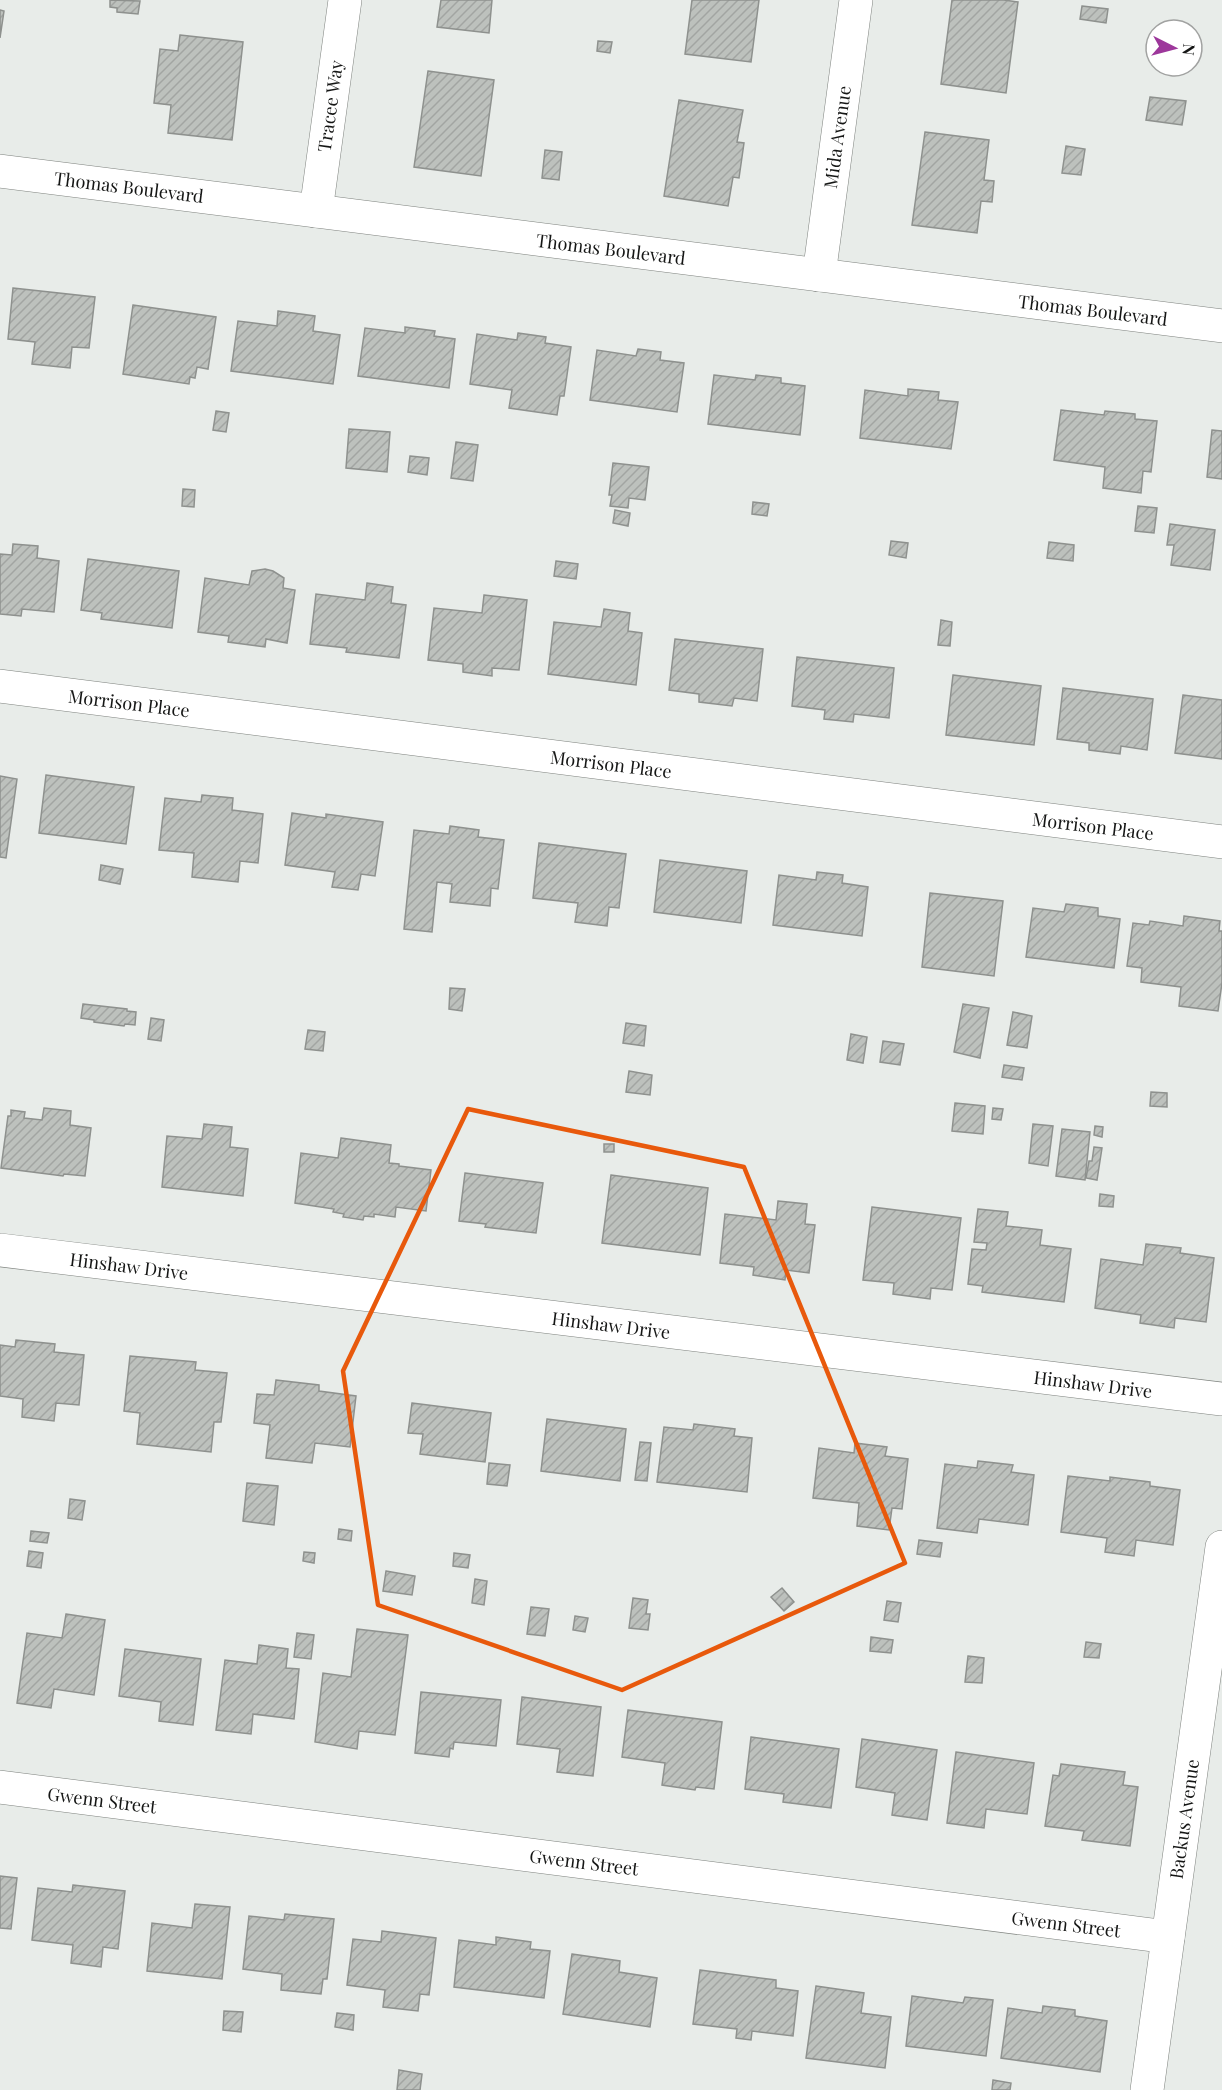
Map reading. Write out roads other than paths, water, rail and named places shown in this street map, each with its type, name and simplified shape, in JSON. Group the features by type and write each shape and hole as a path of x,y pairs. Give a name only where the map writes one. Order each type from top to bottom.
{"street":[{"name":"Tracee Way","path":"316,211 345,0"},
{"name":"Mida Avenue","path":"819,275 856,0"},
{"name":"Thomas Boulevard","path":"0,171 1222,326"},
{"name":"Morrison Place","path":"0,686 1222,842"},
{"name":"Hinshaw Drive","path":"0,1250 1222,1400"},
{"name":"Backus Avenue","path":"1147,2090 1222,1547"},
{"name":"Gwenn Street","path":"0,1787 1168,1937"}]}
